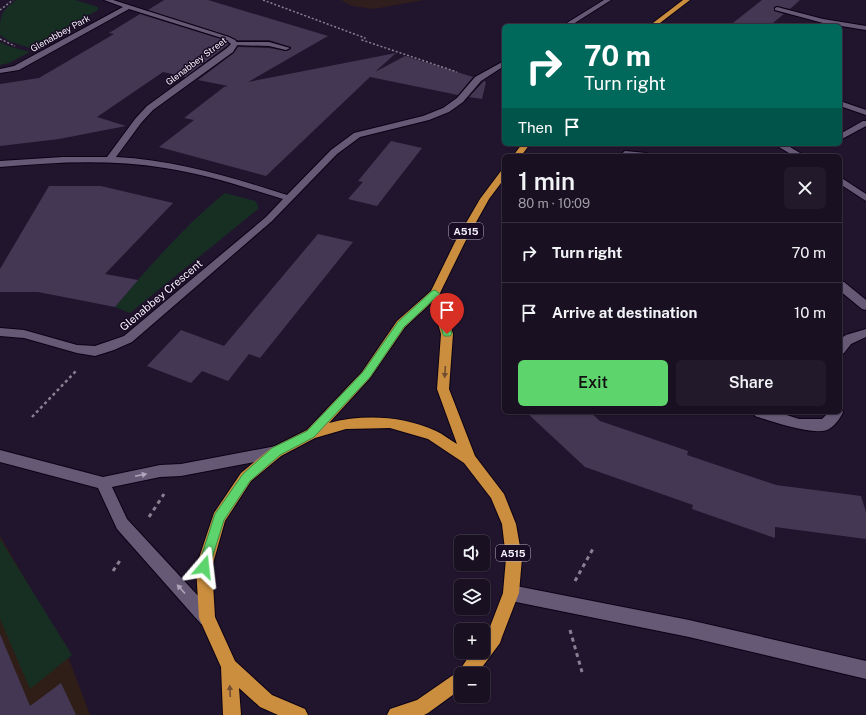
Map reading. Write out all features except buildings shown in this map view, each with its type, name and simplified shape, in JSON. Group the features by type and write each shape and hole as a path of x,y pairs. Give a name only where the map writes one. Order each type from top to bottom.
{"highway":[{"path":"655,24 687,0"},
{"name":"A515","path":"310,434 366,375 401,324 435,293 460,242 485,199 502,176"},
{"name":"A515","path":"435,293 447,334 443,389 469,459 497,494 509,524 514,558 511,594 494,637 490,642"},
{"name":"A515","path":"232,715 229,667 207,618 204,567 219,518 246,477 276,452 310,434 346,424 390,423 432,435 469,459"},
{"name":"A515","path":"471,667 478,659"},
{"name":"A515","path":"229,667 266,701 299,715"},
{"path":"396,715 420,711 454,684"}],"street":[{"name":"Glenabbey Street","path":"107,0 227,38 235,44 230,50 150,108 138,121 110,159"},
{"path":"568,24 608,0"},
{"name":"Glenabbey Park","path":"0,71 16,68 26,63 128,7"},
{"path":"776,9 841,24"},
{"path":"842,24 866,28"},
{"path":"235,44 269,44 286,48"},
{"name":"Glenabbey Crescent","path":"0,332 24,334 77,349 95,351 110,347 128,339 263,224 334,152 357,135 426,118 446,110 460,100 478,79 502,64"},
{"path":"842,104 866,113"},
{"path":"842,136 866,123"},
{"path":"782,146 797,154"},
{"path":"0,164 75,159 110,159 168,165 204,173 290,198"},
{"path":"842,181 866,198"},
{"path":"842,287 866,306"},
{"path":"842,344 847,340 866,333"},
{"path":"766,414 799,424 825,425 835,414"},
{"path":"0,456 103,483 160,471 181,470 276,452"},
{"path":"103,483 122,524 207,618"},
{"path":"511,594 563,602 793,652 866,670"}],"path":[{"path":"0,10 13,0"},
{"path":"263,0 365,38 362,40 478,79"},
{"path":"32,417 95,351"},
{"path":"113,571 181,470"}],"shaded area":[{"path":"341,0 424,0 374,9 352,6"},
{"path":"0,536 64,646 90,715 0,715"}],"green space":[{"path":"16,0 75,0 98,7 98,10 30,48 9,41 0,35 2,14"},
{"path":"0,42 8,46 30,52 9,63 0,65"},
{"path":"225,193 255,201 258,205 258,209 130,313 115,307 181,233 210,205"},
{"path":"0,539 72,655 30,689 0,619"}],"route":[{"path":"204,567 219,518 246,477 276,452 310,434 366,375 401,324 435,293 447,334"}]}
